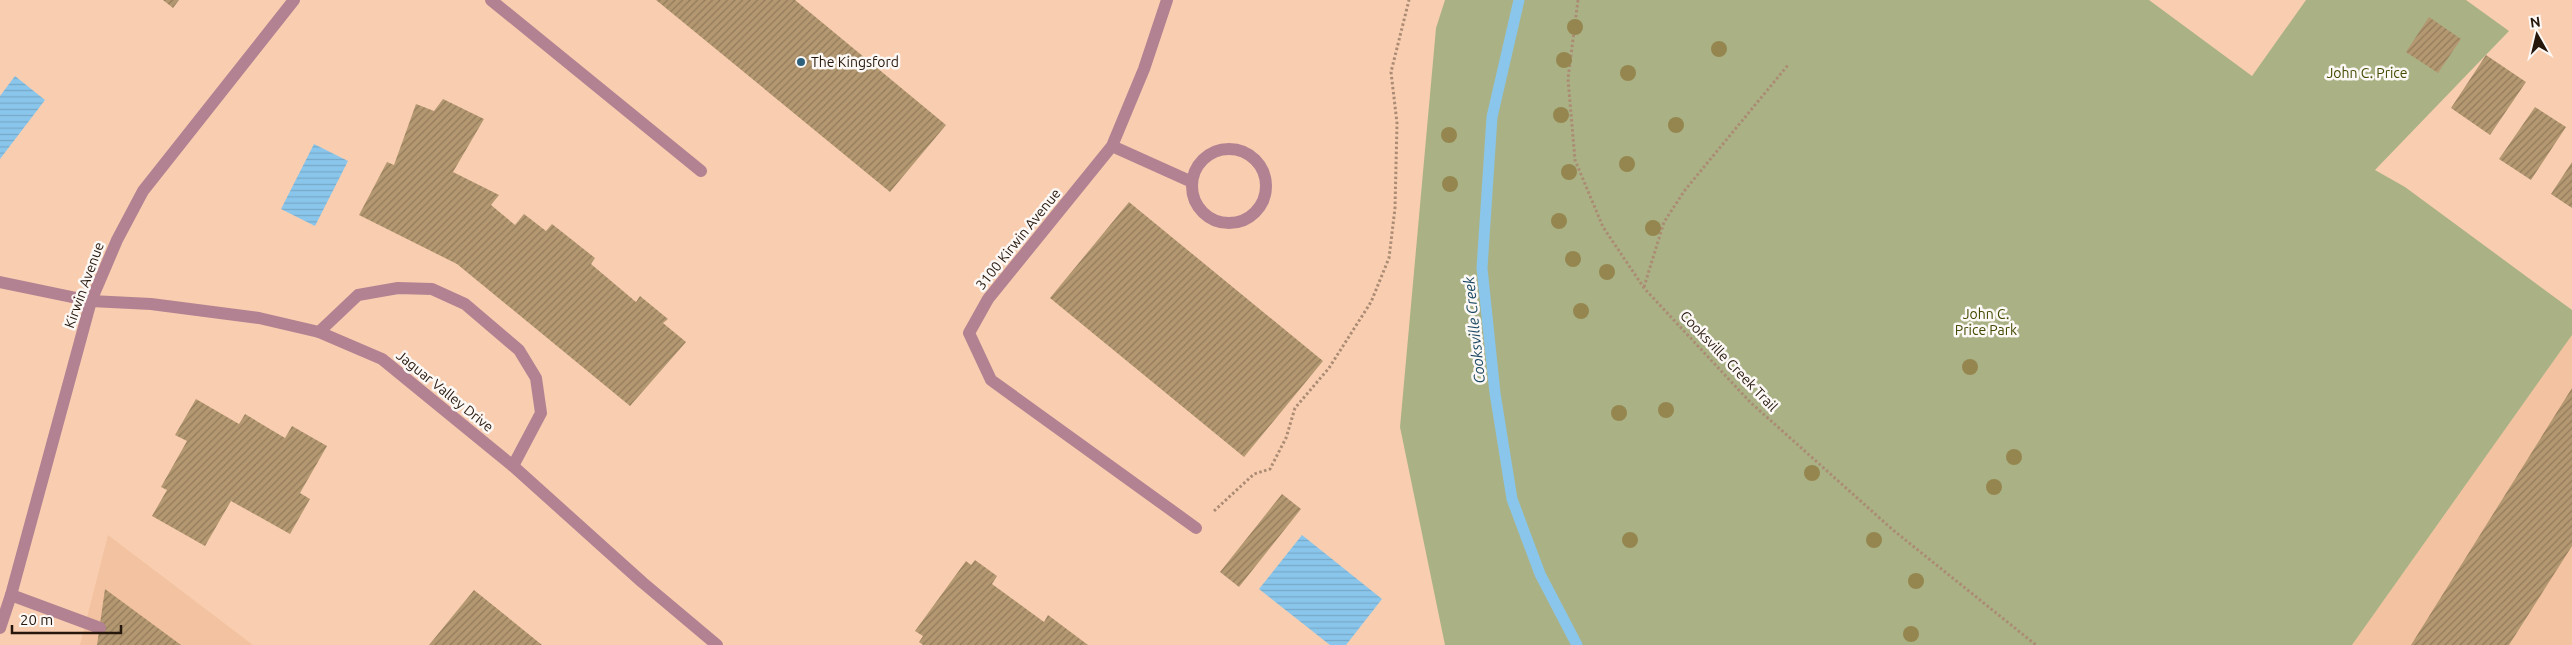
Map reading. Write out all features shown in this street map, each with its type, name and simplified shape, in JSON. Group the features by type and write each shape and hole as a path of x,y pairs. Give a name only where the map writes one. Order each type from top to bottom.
{"street":[{"name":"Kirwin Avenue","path":"0,628 11,595 91,301 117,240 142,191 294,0"},
{"path":"491,0 701,171"},
{"name":"3100 Kirwin Avenue","path":"1167,0 1144,70 1112,146 988,299 969,333 991,380 1196,528"},
{"path":"1112,146 1192,182"},
{"path":"1224,149 1236,149 1248,153 1258,162 1264,172 1267,184 1265,197 1255,212 1240,222 1228,224 1210,218 1197,205 1192,182 1195,170 1207,156 1224,149"},
{"name":"Jaguar Valley Drive","path":"0,282 91,301 151,304 259,318 319,332 382,359 513,466 642,582 717,645"},
{"path":"319,332 358,295 398,288 432,289 465,304 519,350 536,378 542,413 513,466"},
{"path":"11,595 100,628"}],"path":[{"path":"1196,528 1254,474 1270,469 1286,438 1296,408 1329,368 1372,302 1389,258 1395,208 1396,123 1391,72 1409,0"},
{"name":"Cooksville Creek Trail","path":"1578,0 1568,79 1575,160 1603,227 1644,288 1750,402 1893,530 2036,645"},
{"path":"1644,288 1664,222 1685,190 1788,65"}],"shaded area":[{"path":"2572,335 2572,645 2352,645"},
{"path":"108,535 253,645 80,645"}],"green space":[{"name":"John C. Price Park","path":"1445,0 2149,0 2252,76 2306,0 2466,0 2509,31 2375,170 2405,187 2572,310 2572,335 2352,645 1445,645 1400,427 1436,28"}],"water":[{"path":"15,76 45,100 0,159 0,96"},
{"path":"314,144 348,161 315,226 281,209"},
{"path":"1302,535 1382,599 1346,645 1330,645 1259,589"}],"building":[{"path":"163,0 179,0 173,8"},
{"name":"The Kingsford","path":"656,0 795,0 946,125 890,192"},
{"path":"2429,17 2461,39 2438,73 2406,52"},
{"path":"2486,55 2526,82 2490,135 2451,108"},
{"path":"443,99 484,119 453,172 499,195 491,205 515,225 524,214 546,231 552,224 595,258 591,264 636,302 640,296 668,319 663,323 686,342 630,406 457,264 359,215 387,162 394,165 416,104 434,111"},
{"path":"2535,107 2566,127 2531,180 2499,159"},
{"path":"2572,162 2572,208 2551,194"},
{"path":"1129,202 1323,361 1244,457 1050,298"},
{"path":"2572,388 2572,546 2509,645 2411,645"},
{"path":"196,399 239,424 245,414 285,438 292,426 327,446 300,493 310,499 290,534 231,501 205,546 152,516 167,490 161,487 187,441 175,435"},
{"path":"1282,494 1301,509 1239,587 1220,572"},
{"path":"975,560 997,576 992,584 1044,622 1048,615 1088,645 923,645 919,642 923,636 915,631 966,561 971,565"},
{"path":"105,589 181,645 97,645"},
{"path":"474,590 542,645 429,645"}],"waterway":[{"name":"Cooksville Creek","path":"1519,0 1492,117 1482,268 1495,393 1512,499 1540,574 1577,645"}],"place":[{"name":"The Kingsford","path":"801,62"}],"park label":[{"name":"John C. Price","path":"2367,73"}]}
